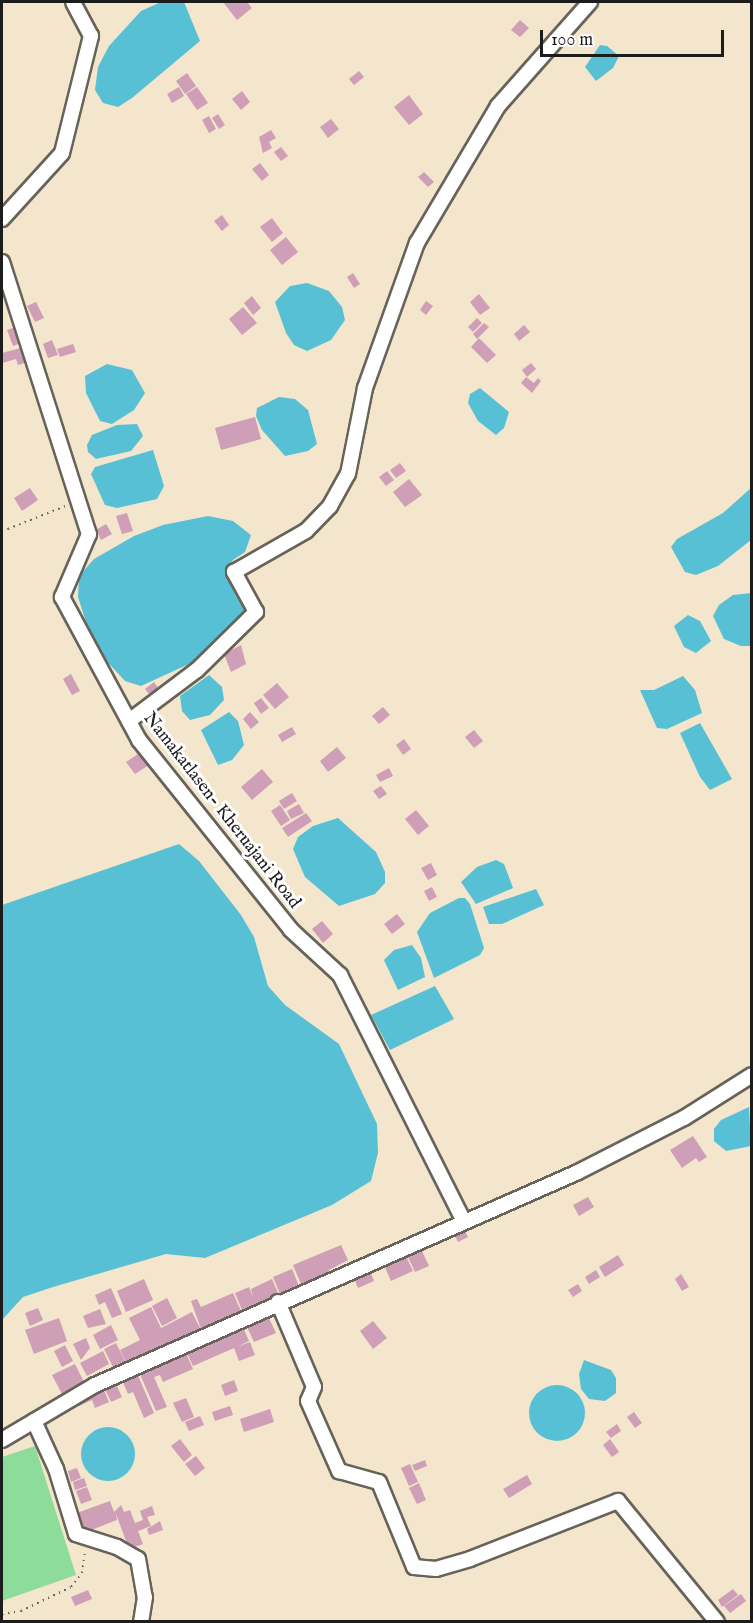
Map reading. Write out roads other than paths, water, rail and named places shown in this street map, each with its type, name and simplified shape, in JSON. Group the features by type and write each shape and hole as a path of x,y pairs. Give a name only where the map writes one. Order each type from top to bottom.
{"street":[{"path":"2,219 62,153 91,36 73,2"},
{"path":"129,721 197,670 256,612 234,572 306,531 330,506 348,474 365,388 417,243 498,106 590,2"},
{"name":"Namakatlasen- Kheruajani Road","path":"2,262 89,534 62,597 139,740 291,930 340,975 463,1220"},
{"path":"2,1440 95,1385 463,1220 586,1168 684,1118 752,1075"},
{"path":"278,1302 314,1387 308,1401 339,1471 379,1482 414,1568 436,1569 470,1559 618,1501 717,1622"},
{"path":"34,1421 56,1469 76,1534 85,1539 117,1546 138,1559 145,1597 141,1622"}],"water":[{"path":"161,2 184,2 200,41 118,107 103,103 95,90 98,67 109,46 141,11"},
{"path":"600,45 607,46 619,56 613,68 596,81 585,67"},
{"path":"307,283 329,291 342,307 345,320 331,340 307,351 294,345 286,333 275,302 290,286"},
{"path":"107,364 132,370 145,393 134,410 112,424 100,421 86,393 85,376"},
{"path":"480,388 509,412 504,428 496,435 478,421 468,403 470,394"},
{"path":"279,397 295,399 308,410 317,444 308,451 285,456 262,430 256,416 257,408"},
{"path":"137,424 143,436 131,451 96,459 88,452 87,445 92,435 117,425"},
{"path":"153,450 164,486 157,499 117,508 105,505 91,474 95,467"},
{"path":"751,488 751,540 718,566 696,575 685,572 671,547 677,539 723,513"},
{"path":"208,516 233,521 251,535 245,552 233,560 226,574 244,600 246,613 191,663 141,686 125,681 102,656 86,622 78,597 79,576 94,559 134,536 163,525"},
{"path":"751,593 751,646 741,646 724,639 713,616 719,605 733,595"},
{"path":"688,615 700,621 711,641 696,653 684,647 674,626"},
{"path":"209,675 222,687 224,700 210,715 190,720 182,711 180,696"},
{"path":"683,676 695,690 702,713 667,729 657,728 640,690 654,690"},
{"path":"229,712 238,721 244,745 232,760 218,765 201,730"},
{"path":"700,723 732,779 710,790 700,777 680,733"},
{"path":"338,818 376,852 385,872 385,883 375,894 339,906 305,877 293,849 298,837 313,826"},
{"path":"179,844 199,861 241,915 254,937 268,986 285,1005 339,1044 377,1124 378,1153 371,1181 332,1205 205,1258 166,1254 23,1297 2,1320 2,905"},
{"path":"496,860 504,864 513,888 476,904 461,882 477,867"},
{"path":"536,889 544,905 502,924 489,924 483,907"},
{"path":"459,898 465,898 470,904 484,948 480,955 434,978 417,932 430,913"},
{"path":"412,945 421,958 425,977 398,990 384,960 394,950"},
{"path":"435,986 454,1019 390,1050 371,1015"},
{"path":"749,1107 751,1146 726,1151 714,1141 714,1129 721,1120"},
{"path":"584,1360 611,1370 616,1378 616,1393 605,1401 589,1399 581,1389 579,1374"},
{"path":"557,1385 568,1387 577,1393 583,1402 585,1413 583,1424 577,1433 568,1439 557,1441 546,1439 537,1433 531,1424 529,1413 531,1402 537,1393 546,1387"},
{"path":"108,1427 118,1429 127,1435 133,1444 135,1454 133,1464 127,1473 118,1479 108,1481 98,1479 89,1473 83,1464 81,1454 83,1444 89,1435 98,1429"}]}
